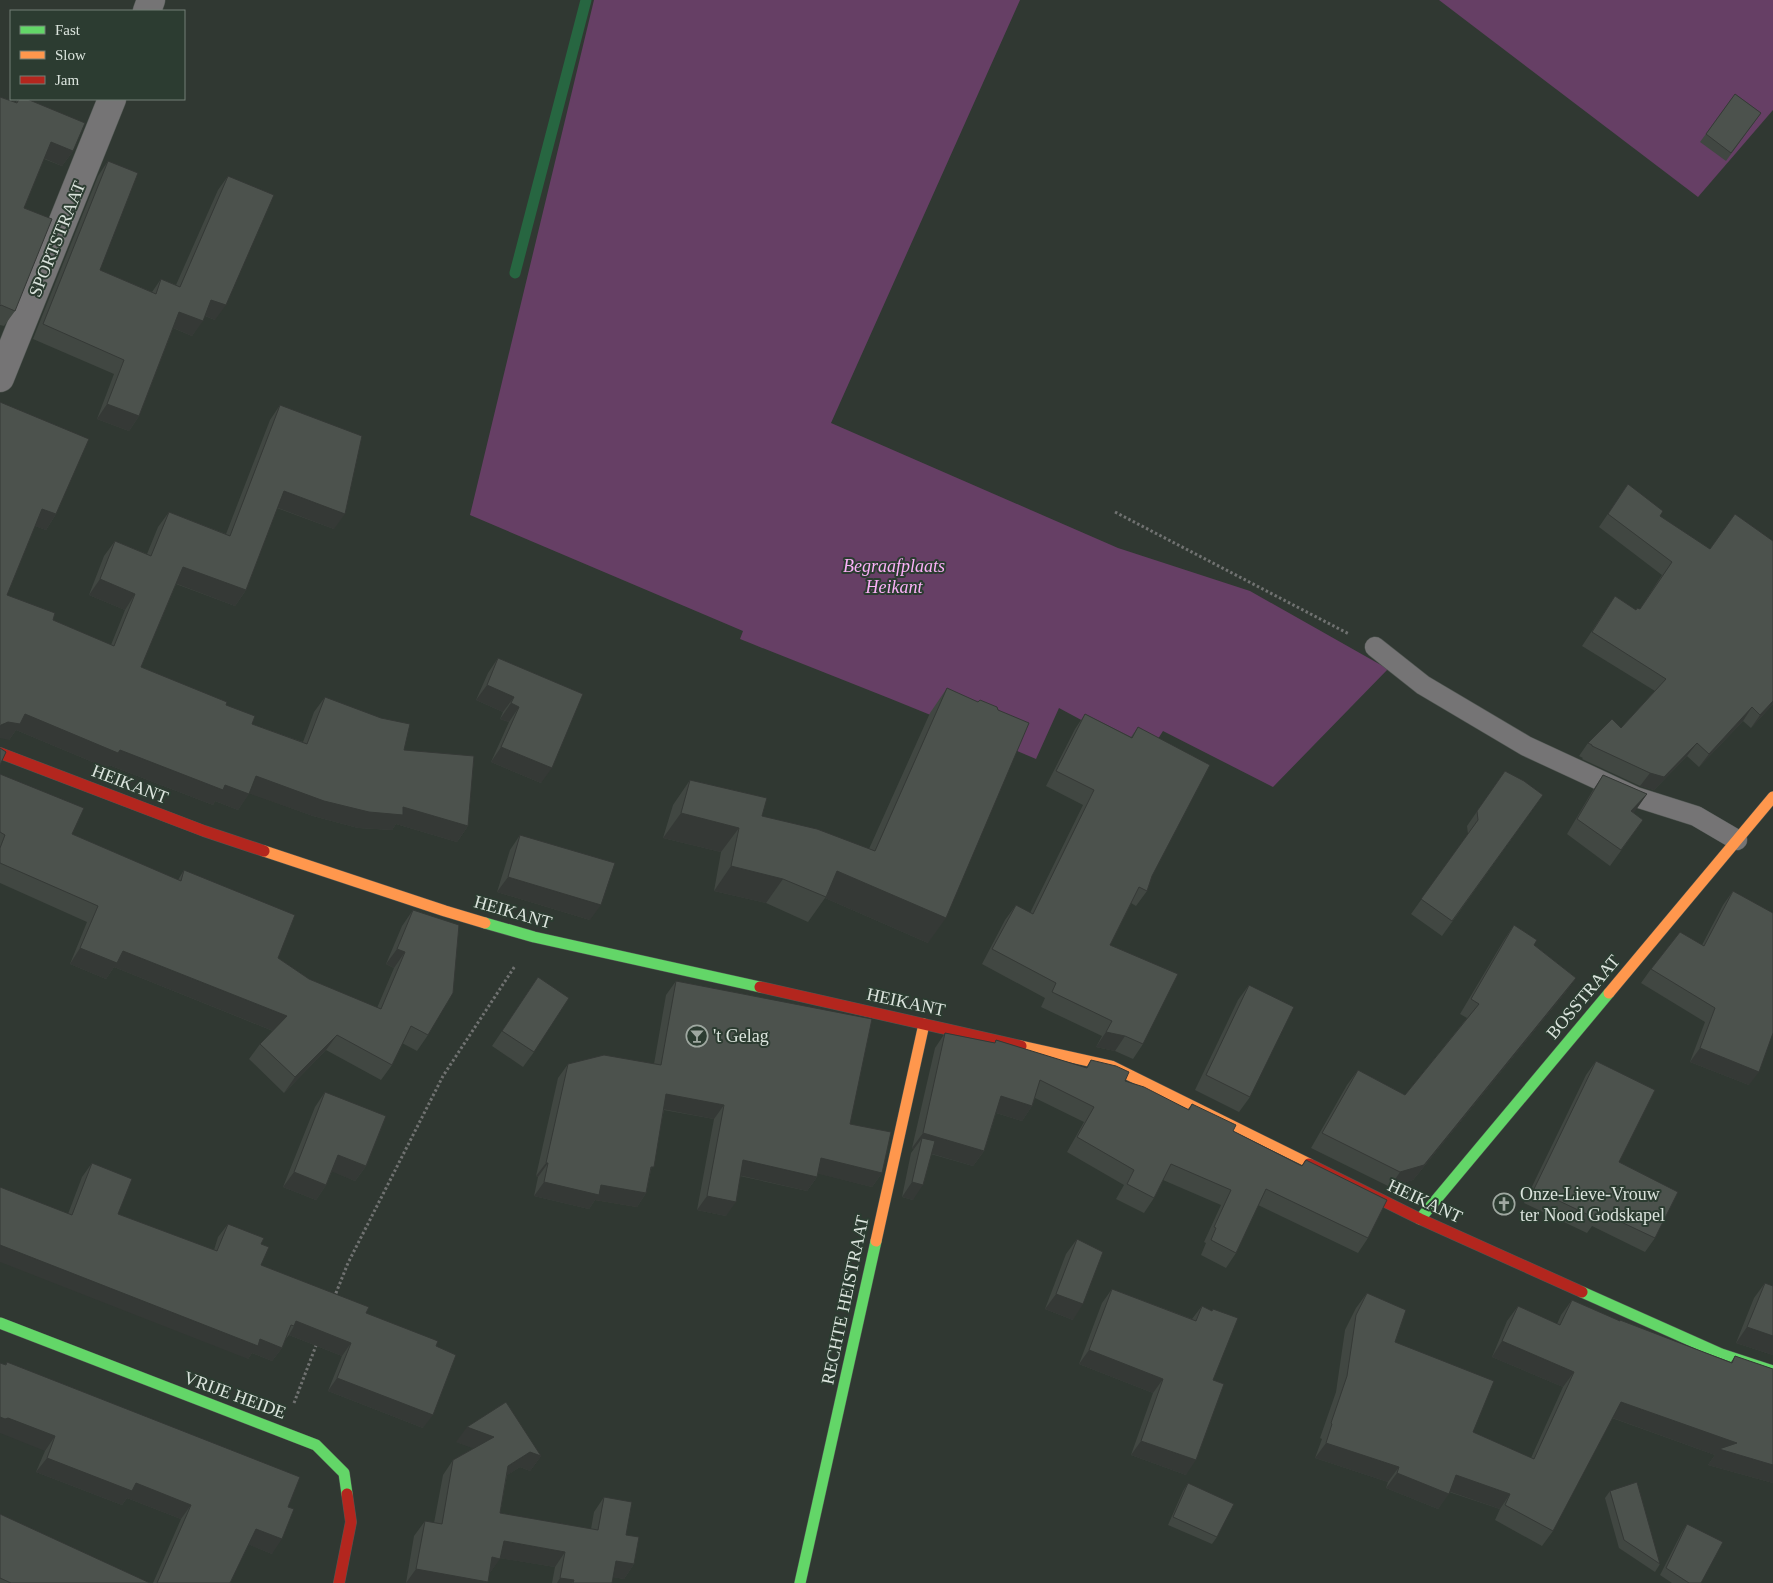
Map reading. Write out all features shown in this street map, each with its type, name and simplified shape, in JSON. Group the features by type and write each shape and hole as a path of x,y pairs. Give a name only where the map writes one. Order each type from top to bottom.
{"street":[{"name":"SPORTSTRAAT","path":"0,378 112,100"},
{"name":"HEIKANT","path":"0,753 204,831 445,911 534,937 1111,1066 1420,1219 1721,1354 1773,1371"},
{"name":"BOSSTRAAT","path":"1420,1219 1773,797"},
{"name":"RECHTE HEISTRAAT","path":"800,1583 924,1024"},
{"name":"VRIJE HEIDE","path":"0,1322 316,1444 344,1473 351,1522 339,1583"}],"lane":[{"path":"1375,647 1423,686 1526,746 1636,797 1696,816 1737,840"}],"path":[{"path":"1115,512 1375,647"},
{"path":"334,1298 348,1263 443,1076 534,937"},
{"path":"283,1431 320,1334"}],"green space":[{"name":"Begraafplaats Heikant","path":"594,0 1020,0 831,423 1118,548 1250,591 1388,669 1273,787 1163,731 1149,753 1126,744 1059,708 1036,759 740,639 743,631 470,515"},
{"path":"1439,0 1773,0 1773,110 1698,197"}],"building":[{"path":"1735,94 1761,113 1731,153 1706,134"},
{"path":"0,97 17,103 18,100 29,100 85,123 73,151 51,142 24,208 52,219 15,311 0,306"},
{"path":"108,161 138,173 100,270 156,294 161,279 180,287 228,176 274,195 226,305 211,300 203,321 179,312 139,416 107,404 124,360 43,324"},
{"path":"0,402 89,439 56,514 42,509 7,595 55,613 53,620 114,646 135,594 100,579 115,541 151,556 169,512 230,536 280,405 362,436 345,514 284,491 246,590 183,567 141,667 227,702 226,705 255,716 252,724 307,744 325,697 381,718 410,724 404,750 474,756 468,826 403,807 403,815 369,812 324,801 256,776 249,794 225,785 223,790 120,750 118,753 25,714 20,724 8,722 0,727"},
{"path":"1628,484 1663,511 1660,516 1710,549 1735,514 1773,541 1773,701 1760,715 1752,707 1709,754 1697,743 1664,777 1650,773 1588,743 1612,719 1621,728 1666,679 1592,632 1615,596 1636,610 1637,608 1640,609 1672,562 1608,514"},
{"path":"498,658 583,694 552,768 501,747 519,707 511,703 514,697 487,685"},
{"path":"947,688 978,702 980,700 997,707 998,710 1029,723 946,918 837,871 826,897 783,879 731,866 739,828 681,813 690,780 767,798 762,816 817,829 875,851"},
{"path":"1085,714 1132,738 1138,727 1210,765 1152,876 1147,891 1139,887 1110,945 1178,974 1143,1044 1125,1036 1106,1032 1112,1021 1052,992 1056,983 992,949 1016,905 1033,914 1094,790 1056,771"},
{"path":"0,748 6,752 0,765"},
{"path":"1505,771 1524,781 1543,795 1452,921 1421,899 1478,820 1477,811"},
{"path":"0,774 84,808 72,834 181,881 184,870 295,915 278,958 309,979 381,1009 405,952 397,949 413,910 459,925 453,993 428,1035 411,1026 392,1065 337,1035 295,1077 260,1044 287,1016 123,951 117,963 80,948 98,906 0,863 0,848 5,835 0,832"},
{"path":"1603,775 1647,794 1631,811 1643,820 1621,850 1577,819"},
{"path":"520,835 615,863 601,905 508,877"},
{"path":"1733,891 1773,913 1773,1033 1759,1072 1700,1048 1715,1008 1651,969 1680,932 1704,946"},
{"path":"1514,925 1537,940 1534,945 1576,978 1424,1165 1400,1172 1322,1133 1358,1070 1405,1095 1479,1004 1471,999"},
{"path":"538,977 569,998 534,1052 502,1031"},
{"path":"676,981 872,1019 850,1124 891,1132 882,1173 821,1158 817,1177 743,1160 736,1202 707,1196 724,1105 666,1094 654,1167 651,1167 646,1193 601,1185 599,1195 544,1182 548,1163 546,1163 568,1064 604,1055 661,1065"},
{"path":"1249,985 1294,1007 1250,1097 1206,1075"},
{"path":"945,1033 995,1043 996,1040 1087,1068 1091,1060 1116,1066 1129,1072 1125,1081 1144,1087 1189,1110 1192,1104 1236,1125 1233,1131 1302,1166 1306,1160 1387,1200 1368,1238 1266,1189 1236,1253 1211,1240 1216,1228 1214,1227 1231,1190 1171,1164 1154,1198 1127,1184 1134,1170 1077,1137 1094,1107 1040,1080 1032,1106 1001,1096 984,1151 923,1133"},
{"path":"1596,1061 1655,1090 1619,1162 1678,1192 1655,1238 1600,1212 1597,1219 1534,1189"},
{"path":"325,1092 386,1116 366,1166 338,1155 326,1185 294,1172"},
{"path":"922,1138 935,1141 923,1185 912,1182"},
{"path":"92,1163 132,1179 118,1214 217,1251 228,1224 264,1238 261,1244 269,1247 261,1265 369,1307 366,1313 438,1341 436,1346 456,1355 433,1415 337,1378 351,1343 296,1321 294,1326 291,1325 282,1348 260,1339 258,1346 0,1245 0,1187 72,1215"},
{"path":"1077,1239 1103,1252 1083,1304 1056,1294"},
{"path":"1765,1283 1773,1286 1773,1336 1747,1327"},
{"path":"1112,1289 1196,1321 1202,1306 1212,1311 1213,1309 1238,1318 1213,1380 1224,1384 1196,1460 1141,1441 1163,1379 1089,1350"},
{"path":"1367,1293 1406,1310 1395,1342 1494,1381 1473,1432 1534,1459 1574,1372 1502,1341 1518,1306 1560,1325 1572,1300 1620,1321 1732,1363 1735,1356 1773,1369 1773,1465 1719,1449 1737,1443 1621,1402 1553,1531 1505,1505 1510,1494 1456,1475 1449,1494 1397,1473 1399,1467 1326,1443 1347,1376 1356,1315"},
{"path":"7,1362 300,1477 288,1507 294,1509 282,1539 256,1529 230,1583 157,1583 191,1505 136,1483 132,1491 47,1458 55,1436 8,1418 0,1417 0,1363 6,1365"},
{"path":"506,1402 541,1456 530,1452 508,1466 500,1513 598,1530 604,1497 632,1502 626,1535 639,1537 634,1564 616,1561 612,1583 573,1583 574,1580 560,1578 565,1552 504,1541 500,1559 492,1557 488,1582 416,1569 425,1521 442,1524 453,1460 494,1437 467,1427"},
{"path":"1637,1482 1660,1564 1624,1540 1610,1491"},
{"path":"1188,1483 1234,1504 1217,1537 1173,1517"},
{"path":"0,1514 150,1583 11,1583 0,1578"},
{"path":"1687,1524 1723,1542 1701,1583 1689,1583 1666,1568"}],"waterway":[{"path":"515,273 586,0"}],"traffic: fast":[{"path":"485,923 534,937 760,987"},
{"path":"1420,1219 1609,993"},
{"path":"800,1583 876,1241"},
{"path":"1582,1292 1721,1354 1773,1371"},
{"path":"0,1323 316,1445 344,1473 347,1494"}],"traffic: slow":[{"path":"1609,993 1773,797"},
{"path":"264,851 485,923"},
{"path":"876,1241 924,1024"},
{"path":"1021,1046 1111,1066 1309,1164"}],"traffic: jam":[{"path":"0,753 204,831 264,851"},
{"path":"760,987 1021,1046"},
{"path":"1309,1164 1420,1219 1582,1292"},
{"path":"339,1583 351,1522 347,1494"}],"place":[{"name":"'t Gelag","path":"697,1036"},
{"name":"Onze-Lieve-Vrouw ter Nood Godskapel","path":"1504,1204"}]}
